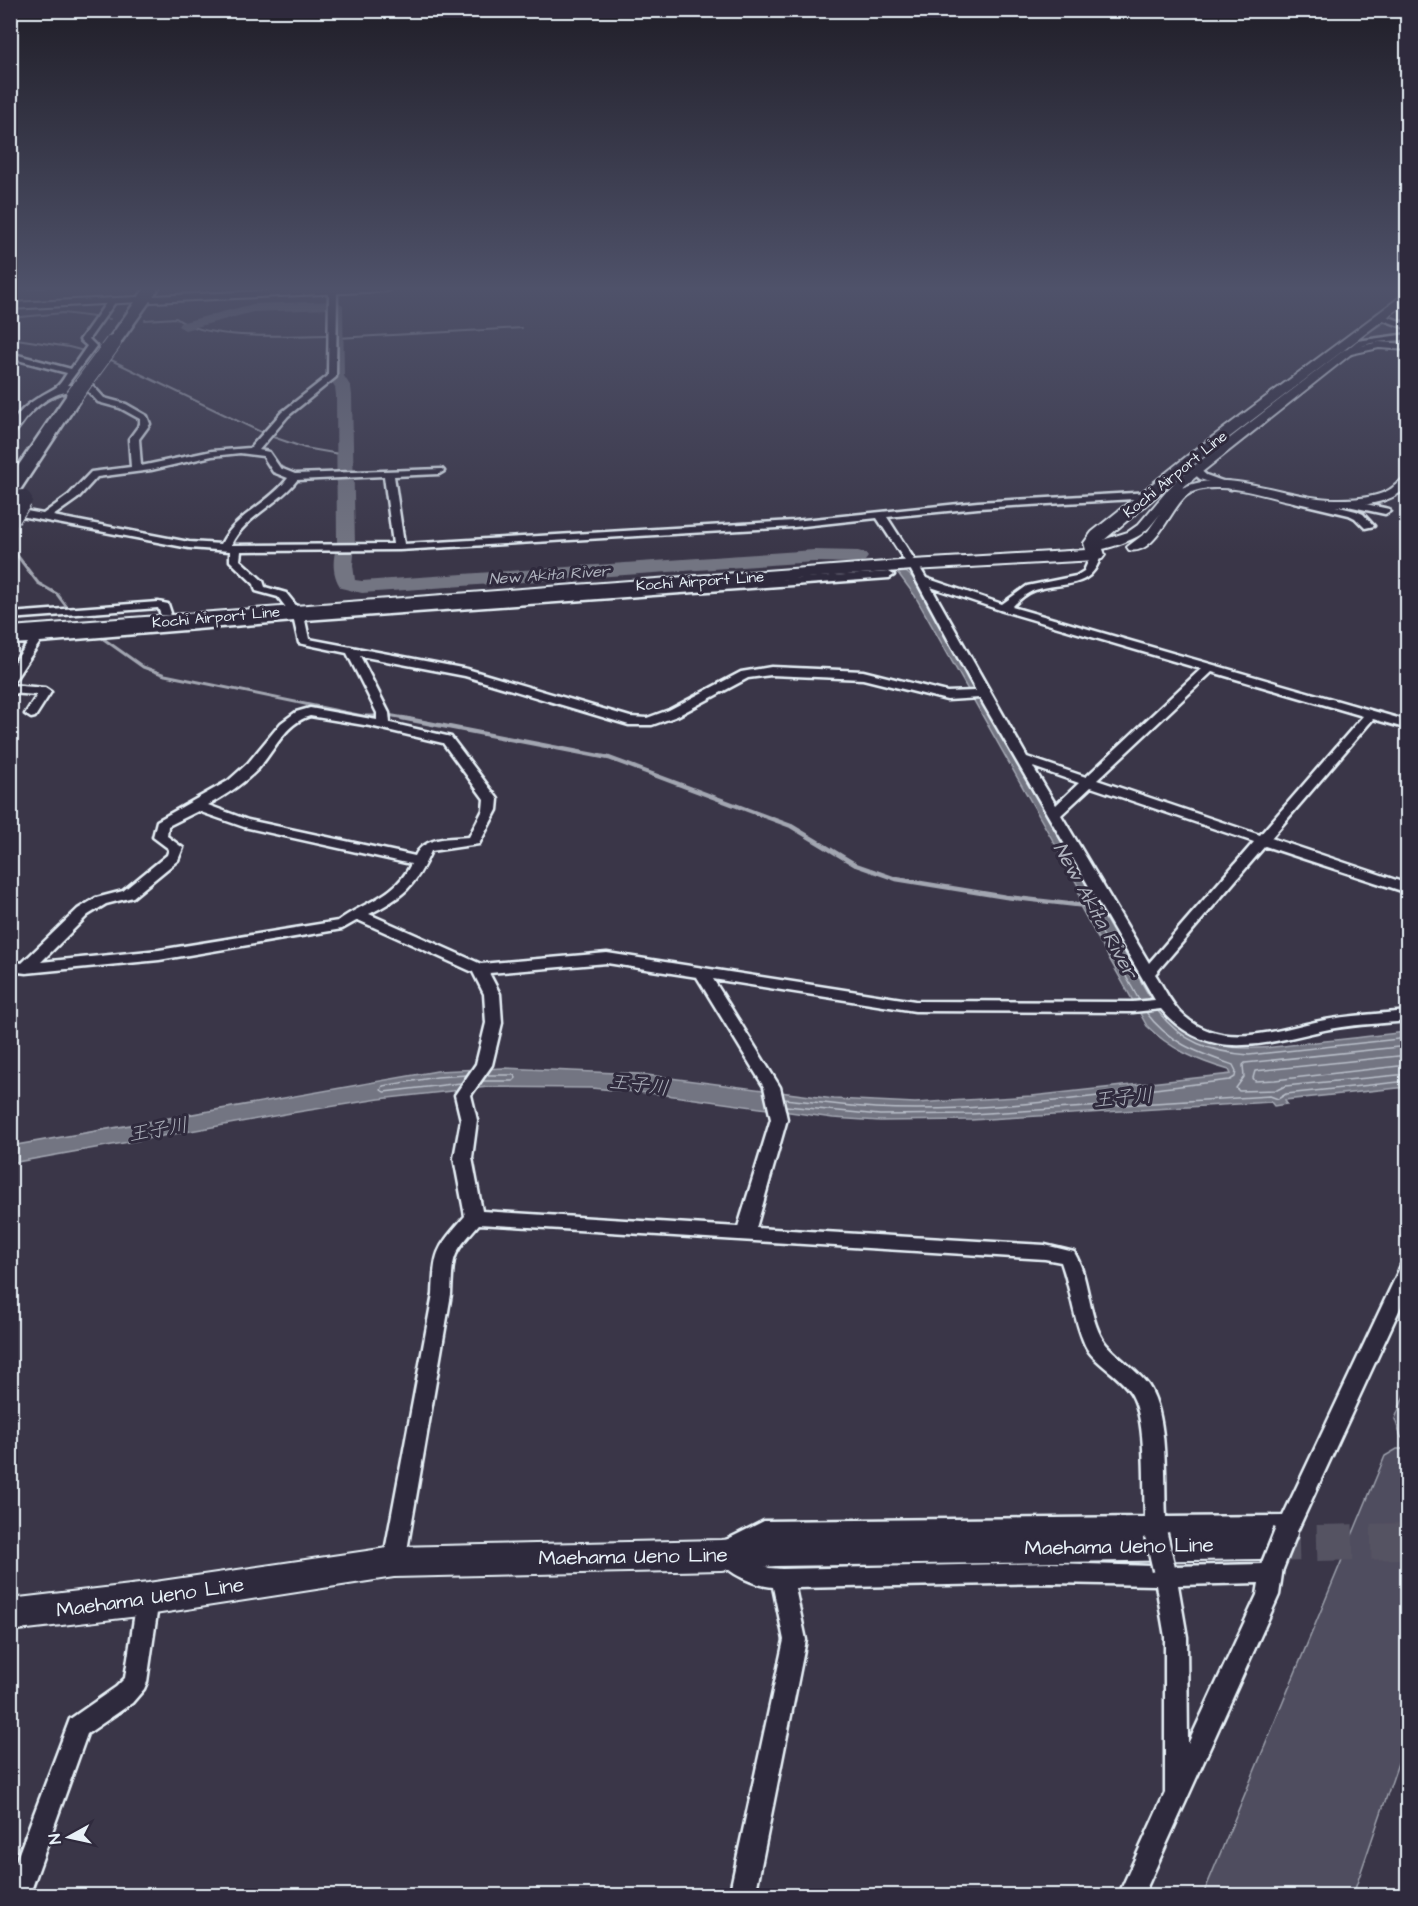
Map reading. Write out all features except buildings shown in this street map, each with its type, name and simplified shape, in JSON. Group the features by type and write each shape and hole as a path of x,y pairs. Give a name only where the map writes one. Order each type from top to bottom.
{"highway":[{"path":"10,462 52,416 67,393 82,377"},
{"path":"15,507 40,465 67,393"}],"main road":[{"name":"Kochi Airport Line","path":"10,633 911,562 1095,551 1094,539 1211,445 1301,377"},
{"name":"Kochi Airport Line","path":"10,624 165,613 293,610 884,567 911,562"},
{"name":"Maehama Ueno Line","path":"10,1616 148,1599 394,1562 721,1555 776,1551 1275,1548"}],"street":[{"path":"67,393 72,377"},
{"path":"253,451 285,414 332,377"},
{"path":"1095,551 1132,535 1142,528 1181,482 1316,377"},
{"path":"10,433 45,394 67,393 90,388 101,400 123,406 144,418 145,424 134,439 136,469"},
{"path":"44,518 73,497 93,474 136,469 223,453 253,451 269,455 276,470 294,477 439,471"},
{"path":"1195,470 1203,477 1231,486 1352,513 1359,516 1369,526"},
{"path":"389,474 399,547"},
{"path":"294,477 270,504 235,527 230,547 235,561 259,583 260,589 282,595 293,610 303,641 467,673 640,723 673,713 707,692 745,675 771,671 863,675 947,696 983,694"},
{"path":"1347,503 1372,500 1396,493 1407,480"},
{"path":"1095,551 1126,549 1145,541 1157,531 1173,503 1187,490 1211,485 1231,486"},
{"path":"10,530 15,507 44,518 189,545 399,547 783,524 978,505 1151,495"},
{"path":"1297,500 1347,503 1385,510"},
{"path":"881,516 923,581 983,694 1164,1004 1172,1014 1190,1029 1216,1040 1246,1042 1323,1025 1407,1016"},
{"path":"1004,608 1028,589 1086,575 1094,567 1095,551"},
{"path":"923,581 1004,608 1209,669 1407,725"},
{"path":"10,616 158,605 164,606 165,613"},
{"path":"10,641 293,610"},
{"path":"10,678 36,639"},
{"path":"352,651 383,713 384,725"},
{"path":"1054,814 1209,669"},
{"path":"10,689 45,692 30,714"},
{"path":"310,712 384,725 447,740 491,799 490,810 474,841 425,849 402,889 356,914 342,925 295,935 159,955 18,967 83,912 101,901 128,894 173,857 176,848 160,837 162,824 197,806 240,777 271,746 281,730 301,714 310,712"},
{"path":"1148,974 1371,714"},
{"path":"1021,759 1407,889"},
{"path":"197,806 244,823 419,861"},
{"path":"356,914 478,969 594,958 702,972 915,1006 1132,1007 1164,1004"},
{"path":"474,1217 463,1158 469,1120 463,1095 484,1065 494,1023 492,994 478,969"},
{"path":"702,972 772,1087 779,1119 745,1233"},
{"path":"1297,1032 1345,1032 1407,1025"},
{"path":"474,1217 1046,1252 1068,1257 1076,1278 1080,1304 1095,1345 1120,1367 1141,1391 1151,1420 1155,1531 1166,1573 1176,1637 1176,1797"},
{"path":"394,1562 441,1294 444,1259 447,1249 474,1217"},
{"path":"1130,1896 1268,1595 1275,1548 1407,1270"},
{"path":"721,1555 764,1530 810,1528 1155,1531 1275,1548"},
{"path":"721,1555 766,1577 782,1579 1166,1573 1275,1548"},
{"path":"742,1896 795,1640 782,1579"},
{"path":"16,1896 78,1727 89,1715 131,1689 136,1682 148,1599"}],"shaded area":[{"path":"1308,377 1310,377 1194,467 1192,466"},
{"path":"1407,1388 1407,1442 1401,1437 1395,1419"},
{"path":"1397,1449 1408,1449 1407,1737 1353,1895 1203,1895 1385,1456"}],"water":[{"name":"王子川","path":"906,572 913,578 1173,1021 1188,1033 1205,1041 1241,1048 1278,1047 1407,1032 1407,1087 1285,1100 1287,1104 1274,1106 1271,1102 971,1120 880,1121 833,1118 659,1094 591,1088 488,1087 379,1099 291,1113 11,1163 11,1146 437,1071 504,1068 639,1074 834,1099 915,1103 1032,1096 1231,1074 1229,1070 1206,1063 1175,1048 1147,1026 1081,908 1078,886 1070,871 915,596 898,573"}],"waterway":[{"path":"146,377 265,434"},
{"name":"New Akita River","path":"337,377 343,387 344,395 344,475"},
{"path":"270,436 305,448 345,455"},
{"name":"New Akita River","path":"345,477 346,545 343,570 348,584 362,587 814,556 858,557"},
{"path":"10,546 38,583 57,594 69,610"},
{"path":"98,635 143,667 165,675 363,716 377,716"},
{"path":"388,715 410,719"},
{"path":"402,718 609,758 791,826 856,865 896,879 1006,897 1086,906"}],"tunnel":[{"path":"1263,1544 1408,1541"}]}
